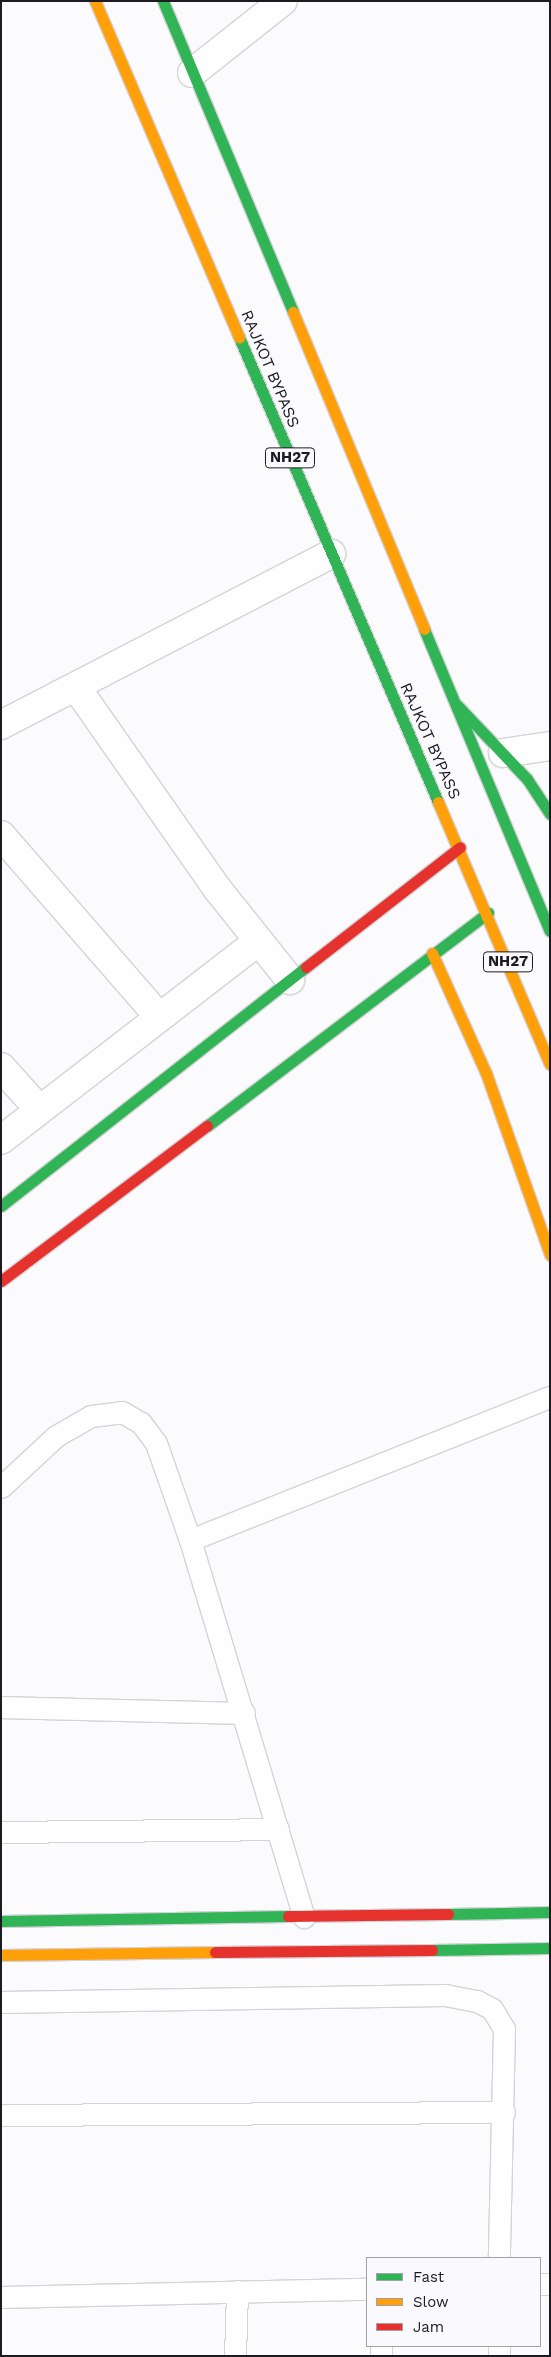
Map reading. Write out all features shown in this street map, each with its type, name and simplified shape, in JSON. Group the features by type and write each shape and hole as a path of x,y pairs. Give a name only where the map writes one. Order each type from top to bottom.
{"main road":[{"name":"RAJKOT BYPASS","path":"95,1 331,554 488,913"},
{"name":"NH27","path":"163,1 550,931"},
{"path":"456,704 503,753 550,814"},
{"path":"1,1206 460,847"},
{"name":"NH27","path":"488,913 550,1064"},
{"path":"1,1281 432,952 488,913"},
{"path":"432,952 486,1073 550,1255"},
{"path":"1,1921 550,1912"},
{"path":"1,1955 550,1948"}],"street":[{"path":"192,73 283,1"},
{"path":"1,725 331,554"},
{"path":"76,687 257,942 290,980"},
{"path":"503,753 550,746"},
{"path":"1,835 159,1017"},
{"path":"1,1140 257,942"},
{"path":"1,1067 39,1109"}],"lane":[{"path":"190,1540 550,1397"},
{"path":"1,1488 56,1436 91,1416 122,1412 141,1423 156,1443 190,1540 244,1713 304,1917"},
{"path":"1,1707 244,1713"},
{"path":"1,1832 278,1829"},
{"path":"1,2002 445,1995 477,2001 492,2009 504,2029 504,2112 499,2257"},
{"path":"1,2115 504,2112"},
{"path":"1,2297 366,2288"},
{"path":"235,2356 237,2291"}],"traffic: fast":[{"path":"163,1 293,312"},
{"path":"239,337 438,802"},
{"path":"424,629 550,931"},
{"path":"457,705 527,779 550,814"},
{"path":"207,1126 488,913"},
{"path":"1,1206 306,967"},
{"path":"448,1914 550,1912"},
{"path":"1,1921 288,1916"},
{"path":"432,1950 550,1948"}],"traffic: slow":[{"path":"95,1 239,337"},
{"path":"293,312 424,629"},
{"path":"438,802 550,1064"},
{"path":"432,953 486,1073 550,1255"},
{"path":"1,1955 215,1952"}],"traffic: jam":[{"path":"306,967 460,847"},
{"path":"1,1281 207,1126"},
{"path":"288,1916 448,1914"},
{"path":"215,1952 432,1950"}]}
